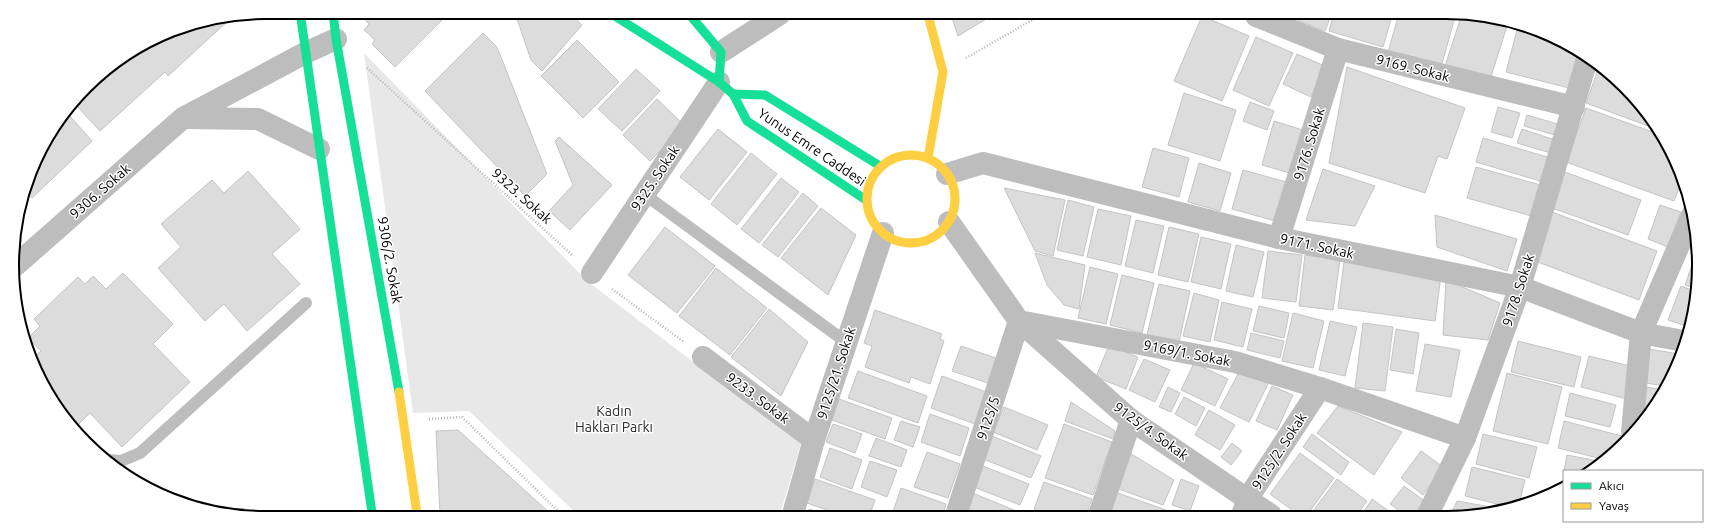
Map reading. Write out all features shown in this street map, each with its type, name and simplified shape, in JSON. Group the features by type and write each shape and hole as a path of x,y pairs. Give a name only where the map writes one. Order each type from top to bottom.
{"main road":[{"path":"301,19 372,511"},
{"name":"9306/2. Sokak","path":"334,19 336,39 404,421 417,511"},
{"path":"619,19 726,88"},
{"path":"693,19 721,52 726,88"},
{"path":"928,158 943,72 929,19"},
{"name":"Yunus Emre Caddesi","path":"726,88 766,94 880,166"},
{"name":"Yunus Emre Caddesi","path":"726,88 747,121 866,200"},
{"path":"903,155 916,155 928,158 939,165 947,174 953,185 955,198 949,222 930,238 918,242 906,243 894,240 882,233 868,212 866,200 868,187 880,166 891,159 903,155"}],"street":[{"path":"721,52 772,19"},
{"name":"9169. Sokak","path":"1263,19 1338,49 1574,107"},
{"name":"9306. Sokak","path":"19,262 183,118 305,53 336,39"},
{"name":"9176. Sokak","path":"1279,238 1338,49"},
{"name":"9178. Sokak","path":"1429,511 1465,438 1520,286 1586,62"},
{"name":"9325. Sokak","path":"592,274 644,194 726,88"},
{"path":"183,118 258,119 319,149"},
{"name":"9171. Sokak","path":"947,174 983,163 1279,238 1520,286 1641,333 1680,341"},
{"path":"949,222 1019,321"},
{"path":"1633,425 1641,333 1688,224"},
{"name":"9125/21. Sokak","path":"794,511 814,440 882,233"},
{"name":"9169/1. Sokak","path":"1019,321 1235,362 1320,388 1465,438"},
{"name":"9125/4. Sokak","path":"1019,321 1131,420 1245,507 1258,511"},
{"name":"9125/5","path":"957,511 1019,321"},
{"name":"9233. Sokak","path":"703,356 814,440"},
{"name":"9125/2. Sokak","path":"1245,507 1320,388"},
{"path":"1099,511 1131,420"}],"lane":[{"path":"644,194 846,342"},
{"path":"116,461 121,461 140,453 306,303"}],"path":[{"path":"943,72 1035,19"},
{"name":"9323. Sokak","path":"365,66 592,274 703,356"},
{"path":"404,421 462,417 558,511"}],"green space":[{"name":"Kadın Hakları Parkı","path":"364,53 587,281 801,444 781,511 574,511 469,411 413,413"}],"building":[{"path":"364,19 443,19 395,67 372,44 375,40 364,30 369,24"},
{"path":"517,19 576,19 582,25 542,71 531,60"},
{"path":"952,19 986,19 958,36"},
{"path":"1201,19 1209,19 1249,36 1222,101 1174,81"},
{"path":"1295,19 1330,19 1325,31"},
{"path":"1332,19 1391,19 1383,47 1329,31"},
{"path":"1397,19 1454,20 1441,67 1388,52"},
{"path":"1460,20 1478,21 1507,26 1489,83 1444,69"},
{"path":"226,22 168,76 165,72 100,131 77,106 103,80 128,60 156,44 201,27"},
{"path":"1517,29 1555,44 1577,56 1569,88 1506,72"},
{"path":"483,33 497,47 547,174 525,196 425,91"},
{"path":"1256,37 1293,53 1269,106 1233,90"},
{"path":"577,40 619,82 583,118 541,76"},
{"path":"1297,54 1325,66 1311,97 1283,84"},
{"path":"1347,67 1465,108 1447,159 1438,156 1425,193 1329,163"},
{"path":"636,69 660,91 622,131 598,109"},
{"path":"1597,71 1620,91 1650,127 1586,103"},
{"path":"1184,93 1236,110 1220,161 1168,145"},
{"path":"657,99 685,126 650,161 623,135"},
{"path":"1250,102 1274,111 1267,130 1243,121"},
{"path":"1498,107 1520,113 1512,138 1491,132"},
{"path":"1586,108 1653,132 1667,156 1679,187 1674,201 1566,162"},
{"path":"1527,115 1561,125 1558,136 1524,126"},
{"path":"69,116 92,141 32,198 29,195 44,156 60,128"},
{"path":"1274,121 1306,131 1293,174 1262,165"},
{"path":"718,129 747,152 709,200 680,177"},
{"path":"1522,129 1558,141 1554,154 1517,143"},
{"path":"559,137 612,185 570,230 549,211 573,185 555,141"},
{"path":"1483,138 1554,159 1547,183 1476,162"},
{"path":"1153,148 1189,158 1179,197 1142,187"},
{"path":"751,153 777,174 737,225 711,204"},
{"path":"1199,163 1231,173 1220,211 1188,202"},
{"path":"1476,167 1544,186 1535,217 1467,198"},
{"path":"1323,169 1375,186 1355,226 1306,220"},
{"path":"1243,170 1290,183 1279,222 1232,209"},
{"path":"248,171 300,229 272,254 300,284 247,331 224,304 205,321 158,268 181,247 161,224 212,180 224,193"},
{"path":"1565,172 1641,200 1628,235 1552,208"},
{"path":"781,178 799,192 759,243 741,229"},
{"path":"1004,188 1065,200 1053,256 1035,251"},
{"path":"803,193 818,206 778,257 762,245"},
{"path":"1068,200 1094,207 1083,256 1057,250"},
{"path":"1660,205 1681,212 1668,247 1648,239"},
{"path":"821,208 856,235 828,295 781,258"},
{"path":"1098,209 1131,216 1121,265 1087,257"},
{"path":"1552,212 1657,251 1639,300 1535,261"},
{"path":"1435,215 1517,239 1507,271 1437,247"},
{"path":"1136,220 1164,226 1153,273 1125,266"},
{"path":"665,227 715,266 677,313 628,275"},
{"path":"1169,227 1199,234 1188,282 1158,275"},
{"path":"1201,237 1231,244 1221,289 1191,282"},
{"path":"1236,245 1264,252 1253,297 1226,291"},
{"path":"1268,251 1302,255 1296,302 1262,298"},
{"path":"1035,253 1085,265 1079,309 1064,305 1047,285"},
{"path":"1305,255 1340,260 1333,310 1299,306"},
{"path":"1344,262 1441,275 1435,321 1338,308"},
{"path":"1692,265 1691,287 1685,285"},
{"path":"1090,267 1118,274 1106,324 1078,318"},
{"path":"716,268 767,308 730,355 679,316"},
{"path":"123,273 173,324 153,344 190,382 122,447 90,413 78,425 60,402 44,374 36,355 41,351 31,341 30,336 40,326 34,319 78,277 85,284 93,276 106,289"},
{"path":"1122,275 1154,283 1142,333 1110,325"},
{"path":"1446,280 1500,303 1488,340 1443,335"},
{"path":"1159,284 1190,291 1179,342 1147,335"},
{"path":"1681,286 1690,290 1685,325 1668,320"},
{"path":"1194,293 1219,300 1210,342 1183,336"},
{"path":"1222,302 1252,309 1243,347 1214,340"},
{"path":"1259,306 1289,313 1284,338 1253,331"},
{"path":"769,309 808,342 781,396 731,357"},
{"path":"875,310 942,334 940,339 944,341 930,384 911,377 909,383 865,367 872,346 864,343"},
{"path":"1293,313 1324,321 1313,368 1282,361"},
{"path":"1330,321 1357,327 1345,376 1319,370"},
{"path":"1363,323 1393,327 1385,391 1355,388"},
{"path":"1396,329 1419,333 1413,374 1390,370"},
{"path":"1251,333 1284,341 1280,358 1247,350"},
{"path":"1518,341 1581,357 1574,387 1511,372"},
{"path":"1425,344 1460,350 1451,397 1416,391"},
{"path":"1109,345 1138,357 1126,389 1096,377"},
{"path":"961,346 996,358 988,383 952,371"},
{"path":"1649,349 1675,353 1661,385 1644,383"},
{"path":"1589,356 1634,367 1627,399 1581,387"},
{"path":"1144,359 1170,370 1155,402 1129,390"},
{"path":"1194,363 1228,379 1215,406 1181,390"},
{"path":"1240,370 1268,384 1249,422 1220,408"},
{"path":"858,371 927,396 918,423 848,398"},
{"path":"1507,373 1562,387 1548,444 1493,431"},
{"path":"942,376 989,393 978,425 931,408"},
{"path":"1272,386 1293,395 1277,430 1256,421"},
{"path":"1168,387 1180,393 1171,412 1159,407"},
{"path":"1645,387 1658,389 1646,409 1642,408"},
{"path":"1570,393 1616,405 1610,427 1565,416"},
{"path":"1184,397 1205,408 1196,426 1175,414"},
{"path":"839,399 892,418 885,439 832,420"},
{"path":"1071,402 1115,431 1113,439 1065,421"},
{"path":"1338,406 1402,432 1374,475 1317,433"},
{"path":"1004,407 1048,425 1037,450 993,432"},
{"path":"1209,410 1235,425 1220,450 1195,435"},
{"path":"930,414 969,428 960,456 921,442"},
{"path":"901,421 920,427 913,447 894,440"},
{"path":"1564,421 1622,436 1598,458 1558,448"},
{"path":"833,424 862,434 855,453 826,442"},
{"path":"1064,424 1112,442 1093,495 1045,478"},
{"path":"458,430 548,511 440,511 436,431"},
{"path":"1312,434 1349,462 1341,475 1303,447"},
{"path":"1483,434 1537,447 1529,478 1476,464"},
{"path":"992,436 1041,456 1031,478 983,459"},
{"path":"876,438 907,450 901,467 869,456"},
{"path":"1232,443 1242,451 1231,465 1221,457"},
{"path":"830,448 862,460 852,489 820,477"},
{"path":"1421,451 1443,467 1423,495 1401,478"},
{"path":"927,452 960,464 948,498 914,487"},
{"path":"1128,452 1174,480 1163,505 1116,488"},
{"path":"1300,453 1334,478 1310,511 1293,511 1270,494"},
{"path":"1567,455 1595,461 1583,470 1564,470"},
{"path":"870,461 897,470 887,497 861,487"},
{"path":"980,465 1029,484 1020,505 971,486"},
{"path":"1472,467 1525,480 1520,500 1510,503 1500,505 1465,496"},
{"path":"815,479 875,500 871,511 830,511 807,503"},
{"path":"1181,479 1199,486 1190,511 1172,505"},
{"path":"1337,479 1367,501 1360,511 1313,511"},
{"path":"1044,482 1092,499 1088,511 1039,511 1034,509"},
{"path":"1404,486 1426,502 1420,511 1399,511 1390,504"},
{"path":"901,488 946,504 944,511 893,511"},
{"path":"970,492 1017,511 964,511"},
{"path":"1115,492 1166,510 1166,511 1108,511"},
{"path":"1372,499 1389,511 1364,511"},
{"path":"1457,501 1490,507 1478,509 1453,511"}],"traffic: fast":[{"path":"301,19 372,511"},
{"path":"334,19 336,39 399,392"},
{"path":"619,19 719,82 733,94 747,121 866,200"},
{"path":"693,19 721,52 719,82"},
{"path":"733,94 765,95 880,166"}],"traffic: slow":[{"path":"928,158 943,72 929,19"},
{"path":"911,155 928,158 942,168 952,182 955,199 952,216 942,230 928,240 911,243 894,240 880,230 870,216 867,199 870,182 880,168 894,158 911,155"},
{"path":"399,392 417,511"}]}
